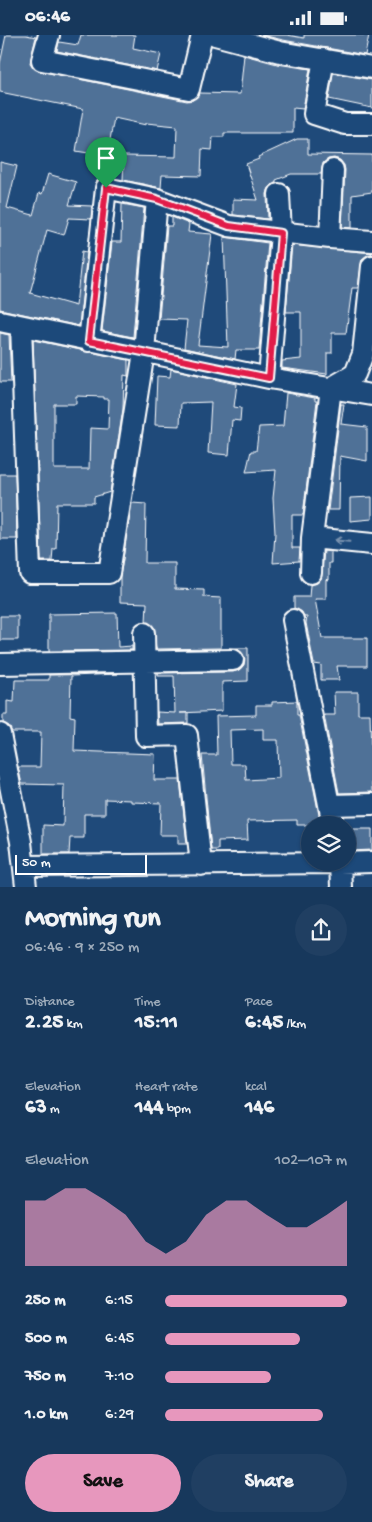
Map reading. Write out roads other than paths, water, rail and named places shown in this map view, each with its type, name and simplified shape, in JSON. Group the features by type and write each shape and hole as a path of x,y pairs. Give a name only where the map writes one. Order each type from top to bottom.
{"street":[{"path":"49,35 42,60 190,89 202,35"},
{"path":"215,35 281,43 324,59 372,68"},
{"path":"324,59 314,114 345,124 372,124"},
{"path":"330,238 333,170"},
{"path":"89,341 106,188 157,199 229,226 281,233 372,241"},
{"path":"269,378 281,233 279,195"},
{"path":"20,326 30,573 109,573 144,352 157,199"},
{"path":"331,388 355,375 363,355 372,267"},
{"path":"0,321 269,378 372,395"},
{"path":"311,573 312,538 331,388"},
{"path":"312,538 372,544"},
{"path":"293,620 332,816"},
{"path":"144,633 146,736 187,735 201,865"},
{"path":"0,664 233,659"},
{"path":"1,739 21,843 26,887"},
{"path":"330,805 372,803"},
{"path":"356,862 372,861"},
{"path":"24,866 301,864"},
{"path":"340,871 341,887"}]}
